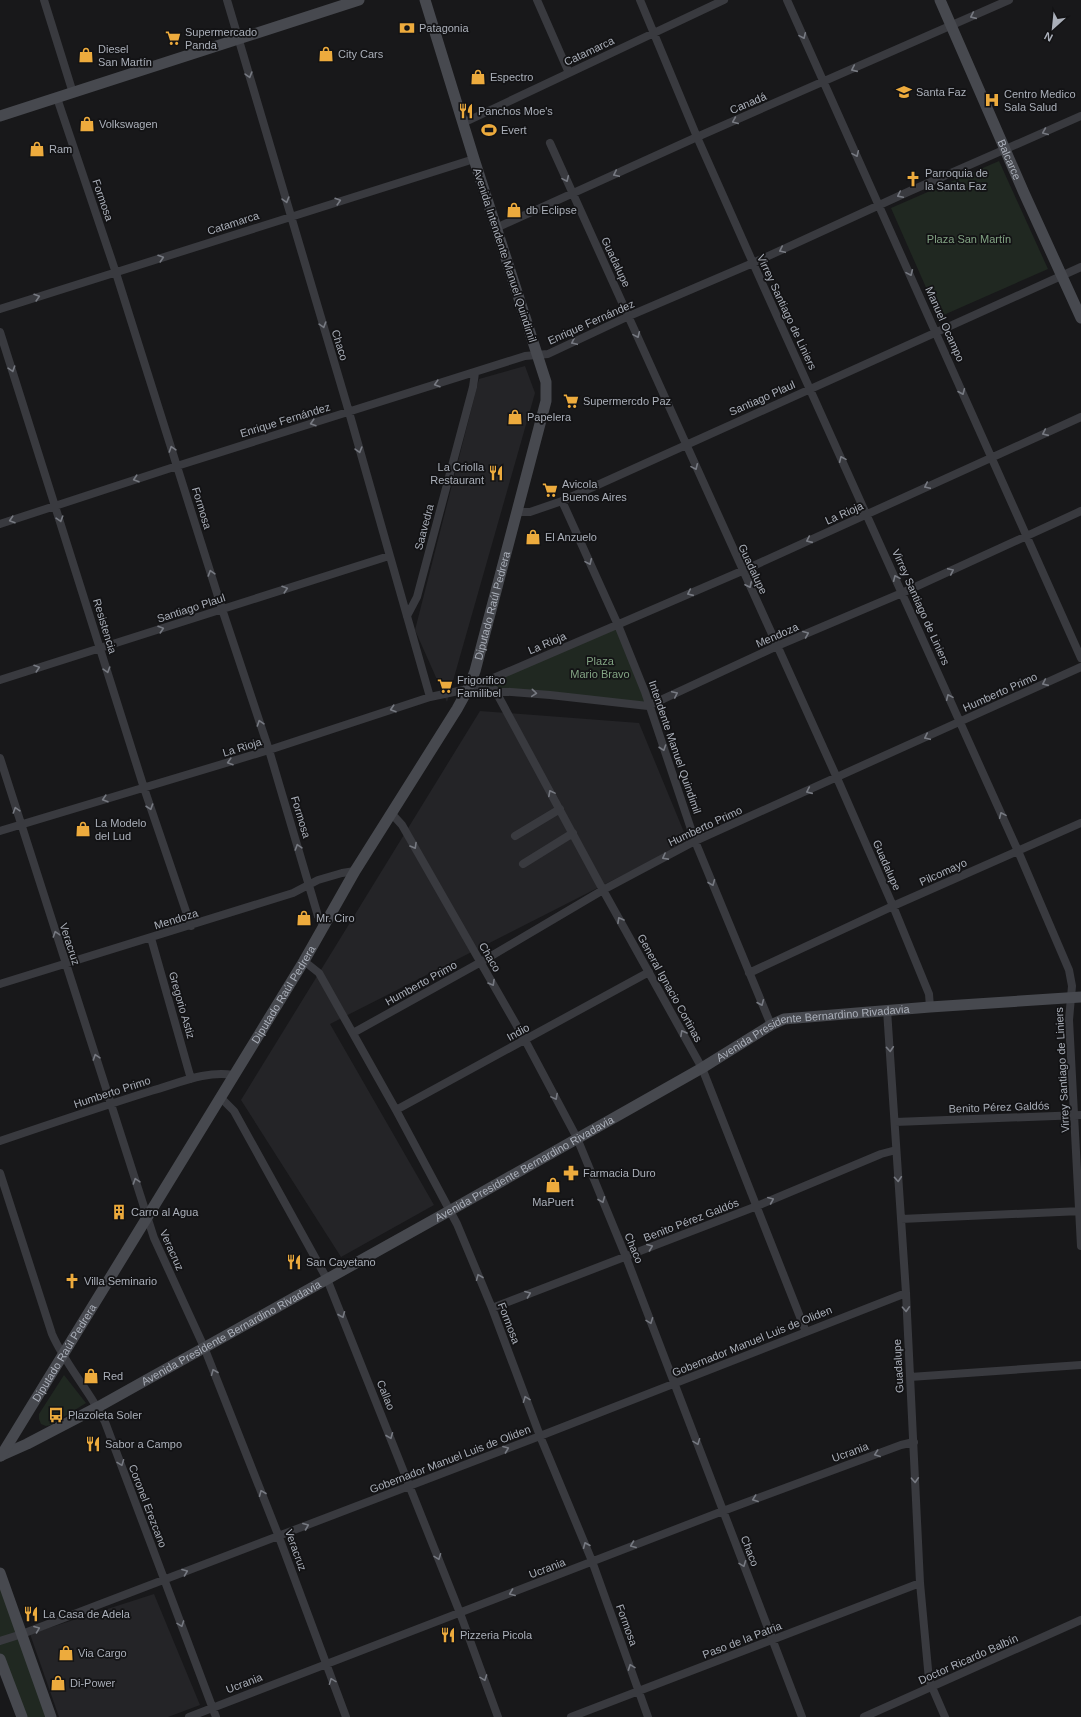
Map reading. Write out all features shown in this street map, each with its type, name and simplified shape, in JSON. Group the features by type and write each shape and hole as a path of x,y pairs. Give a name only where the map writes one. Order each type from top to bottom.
{"street":[{"path":"44,0 72,93"},
{"name":"Chaco","path":"227,0 349,412 430,697"},
{"path":"0,116 359,0"},
{"name":"Avenida Intendente Manuel Quindimil","path":"425,0 474,159 546,382 546,401 516,512"},
{"path":"537,0 569,73"},
{"name":"Virrey Santiago de Liniers","path":"640,0 697,137 1018,851 1069,970 1076,998 1068,1020 1078,1115 1081,1246"},
{"name":"Catamarca","path":"463,122 724,0"},
{"name":"Manuel Ocampo","path":"787,0 937,332 990,457 1081,658"},
{"name":"Balcarce","path":"940,0 1081,318"},
{"name":"Canadá","path":"496,228 697,137 1009,0"},
{"name":"Formosa","path":"57,98 116,273 222,609 269,750 318,916 324,926"},
{"name":"Enrique Fernández","path":"0,524 177,466 525,356 548,354 629,316 753,263 1081,116"},
{"name":"Guadalupe","path":"550,143 629,316 685,445 837,778 893,906 929,994 930,1007"},
{"name":"Catamarca","path":"0,309 474,159"},
{"name":"Santiago Plaul","path":"516,512 530,512 562,501 1081,268"},
{"name":"Resistencia","path":"0,332 144,788 191,926"},
{"name":"Saavedra","path":"407,616 417,597 473,387 475,373"},
{"name":"La Rioja","path":"0,831 269,750 430,697 468,689 742,571 990,457 1081,417"},
{"name":"Intendente Manuel Quindimil","path":"562,501 618,625 645,692 648,706 696,841 771,1025"},
{"name":"Mendoza","path":"648,706 777,646 902,593 1081,511"},
{"name":"Diputado Raúl Pedrera","path":"0,1456 63,1356 233,1075 304,961 356,871 468,689 475,671 516,512"},
{"name":"Santiago Plaul","path":"0,680 389,556"},
{"name":"Humberto Primo","path":"353,1033 481,962 604,890 696,841 1081,667"},
{"path":"468,689 496,690 648,706"},
{"name":"General Ignacio Cortinas","path":"496,690 702,1068 806,1332"},
{"name":"Veracruz","path":"0,758 154,1238 204,1347 279,1537 346,1717"},
{"path":"515,836 560,809"},
{"name":"Chaco","path":"392,814 402,825 481,962 525,1040 577,1138 626,1257 802,1717"},
{"name":"Pilcomayo","path":"749,973 893,906 1081,823"},
{"path":"523,864 573,833"},
{"name":"Mendoza","path":"0,984 294,893 318,880 342,873 356,871"},
{"name":"Gregorio Astiz","path":"151,938 191,1079"},
{"name":"Formosa","path":"304,961 319,973 451,1210 492,1308 540,1436 592,1561 648,1717"},
{"name":"Indio","path":"396,1110 649,972"},
{"name":"Avenida Presidente Bernardino Rivadavia","path":"0,1456 27,1444 98,1406 328,1279 702,1068 771,1025 784,1019 792,1017 887,1010 1076,998"},
{"name":"Guadalupe","path":"887,1010 906,1292 920,1583 928,1674 932,1688 945,1717"},
{"name":"Humberto Primo","path":"0,1141 191,1079 215,1073 233,1075"},
{"name":"Callao","path":"220,1097 234,1111 328,1279 460,1613 498,1717"},
{"name":"Benito Pérez Galdós","path":"895,1122 1078,1115"},
{"name":"Benito Pérez Galdós","path":"492,1308 757,1206 881,1154 896,1150"},
{"name":"Coronel Erezcano","path":"0,1173 52,1334 63,1356 98,1406 105,1422 216,1717"},
{"path":"901,1219 1080,1211"},
{"name":"Gobernador Manuel Luis de Oliden","path":"0,1641 279,1537 674,1384 906,1292"},
{"path":"910,1377 1081,1365"},
{"name":"Ucrania","path":"189,1717 325,1663 460,1613 723,1511 901,1445 914,1442"},
{"path":"0,1573 51,1717"},
{"name":"Paso de la Patria","path":"571,1717 640,1692 920,1583"},
{"name":"Doctor Ricardo Balbín","path":"864,1717 932,1688 1081,1620"},
{"path":"0,1659 22,1717"}],"shaded area":[{"path":"525,366 535,393 447,702 415,630 479,379"},
{"path":"480,711 639,723 688,842 330,1024 434,1205 341,1257 241,1100"},
{"path":"154,1594 200,1705 168,1717 59,1717 30,1634"}],"green space":[{"name":"Plaza San Martín","path":"999,161 1048,269 939,317 891,208"},
{"name":"Plaza Mario Bravo","path":"618,625 648,706 468,689"},
{"path":"64,1375 86,1403 51,1425 46,1426 41,1424 39,1414"},
{"path":"0,1573 51,1717 22,1717 0,1659"}],"place":[{"name":"Patagonia","path":"407,28"},
{"name":"Supermercado Panda","path":"173,38"},
{"name":"City Cars","path":"326,54"},
{"name":"Diesel San Martín","path":"86,55"},
{"name":"Espectro","path":"478,77"},
{"name":"Santa Faz","path":"904,92"},
{"name":"Centro Medico Sala Salud","path":"992,100"},
{"name":"Panchos Moe's","path":"466,111"},
{"name":"Volkswagen","path":"87,124"},
{"name":"Evert","path":"489,130"},
{"name":"Ram","path":"37,149"},
{"name":"Parroquia de la Santa Faz","path":"913,179"},
{"name":"db Eclipse","path":"514,210"},
{"name":"Supermercdo Paz","path":"571,401"},
{"name":"Papelera","path":"515,417"},
{"name":"La Criolla Restaurant","path":"496,473"},
{"name":"Avicola Buenos Aires","path":"550,490"},
{"name":"El Anzuelo","path":"533,537"},
{"name":"Frigorifico Familibel","path":"445,686"},
{"name":"La Modelo del Lud","path":"83,829"},
{"name":"Mr. Ciro","path":"304,918"},
{"name":"Farmacia Duro","path":"571,1173"},
{"name":"MaPuert","path":"553,1185"},
{"name":"Carro al Agua","path":"119,1212"},
{"name":"San Cayetano","path":"294,1262"},
{"name":"Villa Seminario","path":"72,1281"},
{"name":"Red","path":"91,1376"},
{"name":"Plazoleta Soler","path":"56,1415"},
{"name":"Sabor a Campo","path":"93,1444"},
{"name":"La Casa de Adela","path":"31,1614"},
{"name":"Pizzeria Picola","path":"448,1635"},
{"name":"Via Cargo","path":"66,1653"},
{"name":"Di-Power","path":"58,1683"}]}
